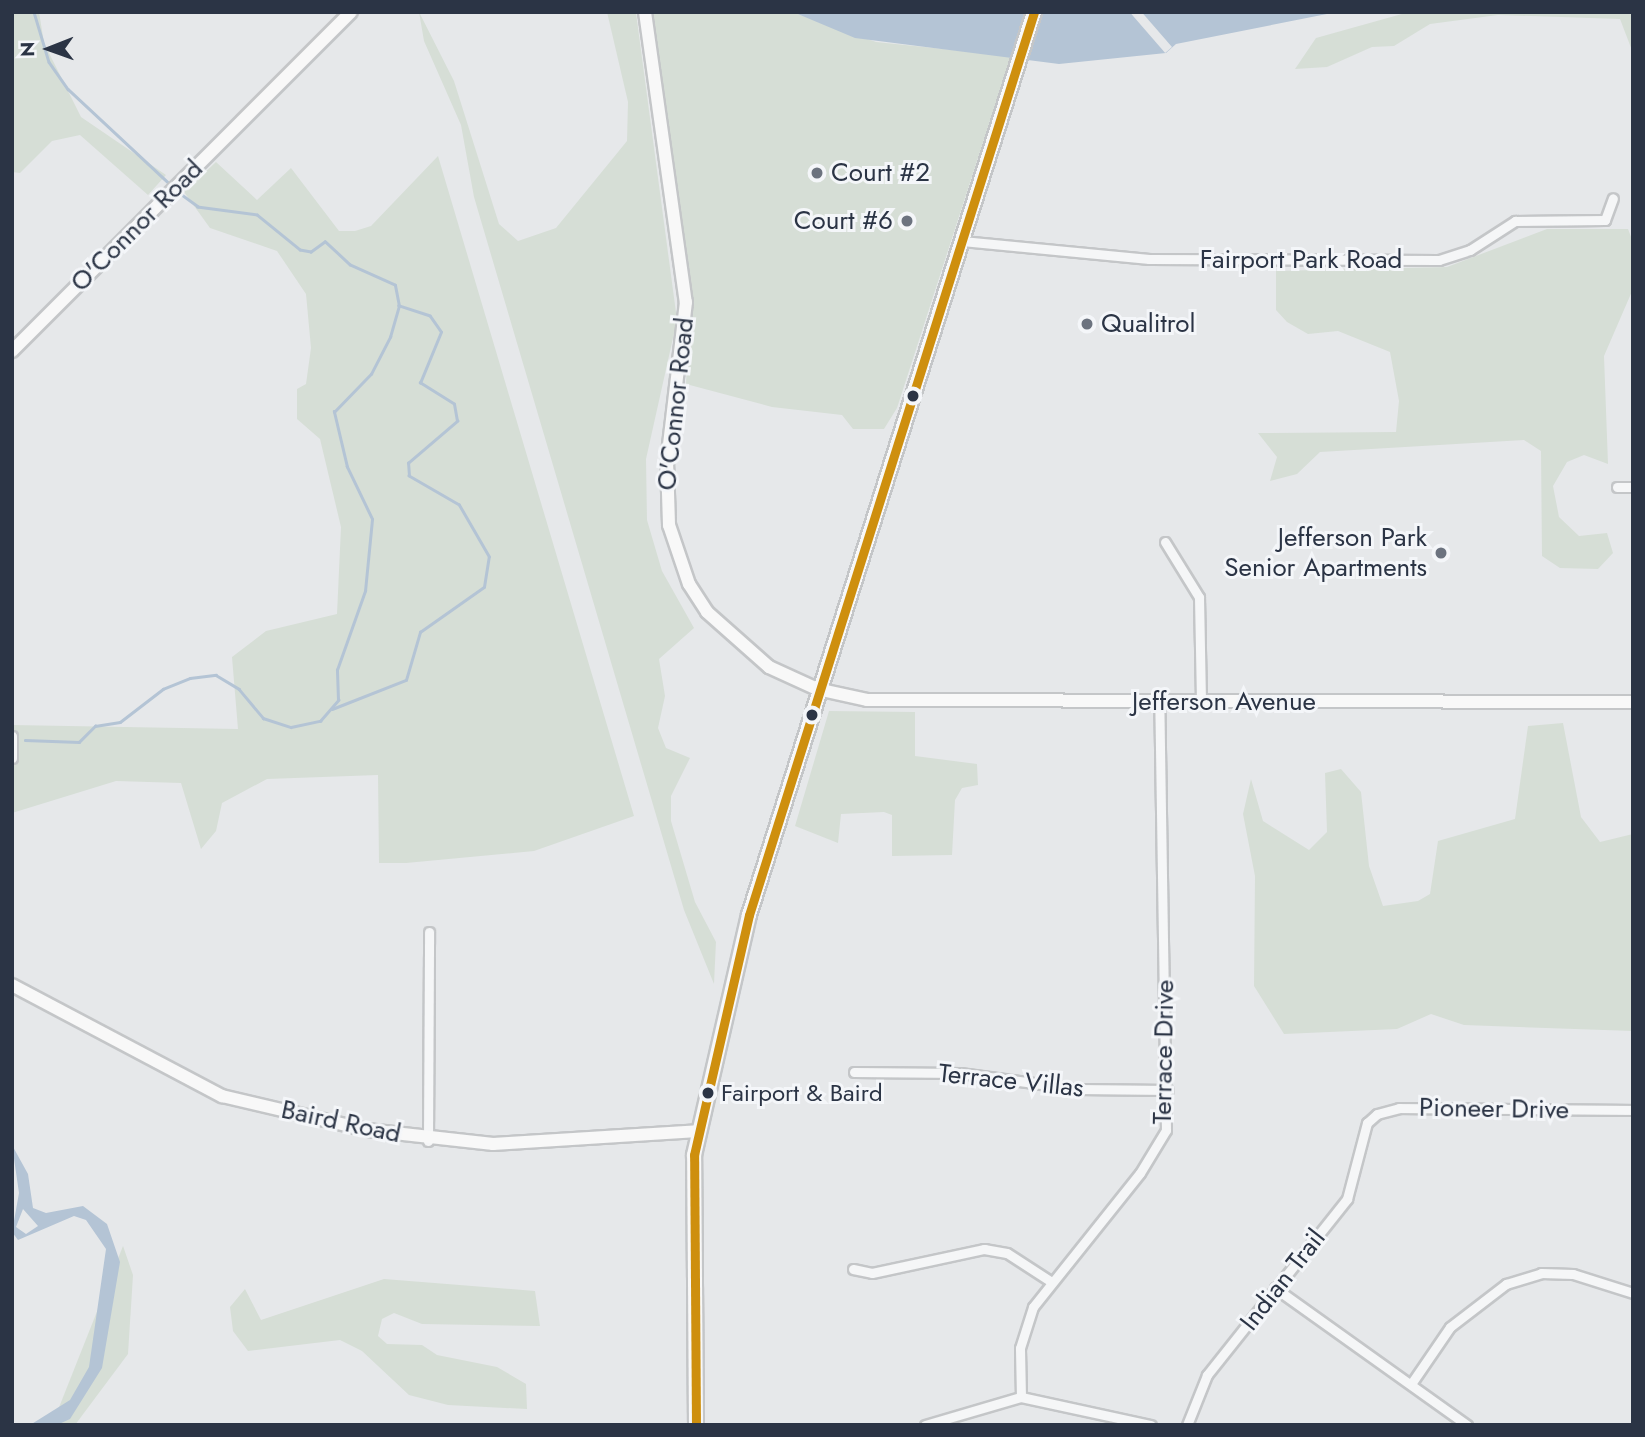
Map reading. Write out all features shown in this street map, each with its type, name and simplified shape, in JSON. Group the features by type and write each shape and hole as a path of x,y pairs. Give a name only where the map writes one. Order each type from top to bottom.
{"main road":[{"path":"696,1425 692,1204 698,1131 749,915 817,689 1034,12"}],"street":[{"name":"O'Connor Road","path":"12,351 351,12"},
{"name":"O'Connor Road","path":"645,12 686,302 667,461 669,525 689,584 707,612 769,667 817,689"},
{"name":"Fairport Park Road","path":"962,241 1149,259 1438,260 1470,250 1515,221 1602,221 1612,213 1614,198"},
{"path":"1617,486 1633,487"},
{"path":"1165,541 1199,597 1200,702"},
{"name":"Jefferson Avenue","path":"817,689 867,700 1633,702"},
{"name":"Terrace Drive","path":"1021,1397 1024,1328 1050,1281 1157,1148 1166,1130 1168,1090 1159,702"},
{"path":"12,736 12,758"},
{"path":"428,1141 429,932"},
{"name":"Baird Road","path":"12,985 222,1096 428,1141 532,1144 698,1131"},
{"name":"Terrace Villas","path":"854,1072 960,1073 1078,1089 1168,1090"},
{"name":"Pioneer Drive","path":"1365,1129 1370,1118 1390,1108 1633,1110"},
{"name":"Indian Trail","path":"1187,1425 1207,1376 1347,1199 1365,1129"},
{"path":"853,1269 872,1273 984,1249 1017,1258 1050,1281"},
{"path":"1411,1384 1450,1327 1506,1284 1558,1273 1633,1293"},
{"path":"1275,1288 1467,1425"},
{"path":"925,1425 1021,1397 1151,1425"}],"shaded area":[{"path":"12,12 39,12 44,43 81,117 166,175 148,195 80,135 52,141 20,173 12,172"},
{"path":"419,12 454,81 499,224 518,241 556,228 627,141 628,102 607,12 636,13 677,320 646,459 647,520 662,571 694,628 659,659 665,696 658,728 666,748 690,758 671,796 671,821 695,902 716,942 714,984 684,910 474,197 461,125 424,41"},
{"path":"652,12 792,12 876,42 1011,56 897,408 884,429 853,429 842,415 772,407 686,384 691,284"},
{"path":"1409,12 1633,12 1633,53 1620,19 1498,15 1430,24 1394,46 1372,47 1327,67 1295,69 1316,38"},
{"path":"438,156 634,816 534,851 379,863 378,775 267,779 222,803 216,831 201,849 181,783 116,781 12,813 12,725 238,729 232,657 266,631 337,614 341,527 320,439 297,419 297,389 306,384 311,348 306,294 277,251 210,228 184,192 216,162 257,200 291,168 339,231 355,231 371,226"},
{"path":"1547,229 1628,229 1633,242 1633,289 1604,356 1608,464 1584,455 1567,462 1553,486 1559,517 1579,536 1607,533 1613,553 1598,569 1560,568 1542,556 1541,451 1524,440 1320,452 1297,474 1270,481 1277,457 1258,433 1396,432 1399,401 1390,352 1338,331 1308,334 1287,322 1276,310 1276,271 1447,267"},
{"path":"829,711 915,712 915,756 977,764 978,785 962,788 955,800 952,855 892,856 892,815 884,812 841,814 838,843 795,826"},
{"path":"1563,723 1581,817 1600,842 1633,834 1633,1031 1464,1025 1431,1014 1397,1029 1284,1034 1254,986 1255,876 1243,814 1251,779 1263,821 1309,850 1327,832 1325,773 1341,769 1361,792 1369,866 1383,906 1418,901 1430,894 1438,841 1515,819 1528,726"},
{"path":"123,1246 133,1275 128,1354 75,1425 52,1425"},
{"path":"384,1279 535,1291 540,1326 422,1324 394,1313 382,1319 378,1336 387,1344 422,1345 437,1355 497,1367 526,1384 527,1409 448,1405 409,1395 362,1351 340,1340 248,1351 233,1331 230,1307 245,1289 261,1320"}],"water":[{"path":"793,12 1337,12 1176,44 1166,53 1059,64 855,38"},
{"path":"12,1145 28,1174 33,1208 46,1213 83,1206 107,1224 120,1262 102,1368 70,1419 57,1425 30,1425 70,1400 89,1367 106,1249 86,1220 74,1216 18,1240 12,1232 19,1193","holes":["23,1209 38,1226 26,1234 16,1227"]}],"pier":[{"path":"1130,12 1142,12 1172,47 1165,53"}],"waterway":[{"path":"34,12 49,62 68,89 172,186"},
{"path":"25,740 79,742 95,726 120,722 163,689 190,678 216,675 239,689 263,718 291,727 320,721 338,700 337,670 365,591 372,519 347,467 334,412 371,374 390,337 399,306 395,285 350,265 325,242 311,252 300,250 257,215 198,207 176,191"},
{"path":"332,709 406,680 420,632 484,587 489,557 459,505 409,476 408,463 457,421 454,404 420,383 441,332 430,316 399,306"}],"transit line":[{"path":"696,1425 694,1155 749,915 1034,12"}],"place":[{"name":"Court #2","path":"817,173"},
{"name":"Court #6","path":"907,221"},
{"name":"Qualitrol","path":"1087,324"},
{"name":"Jefferson Park Senior Apartments","path":"1441,553"},
{"name":"Fairport & Baird","path":"708,1093"}]}
